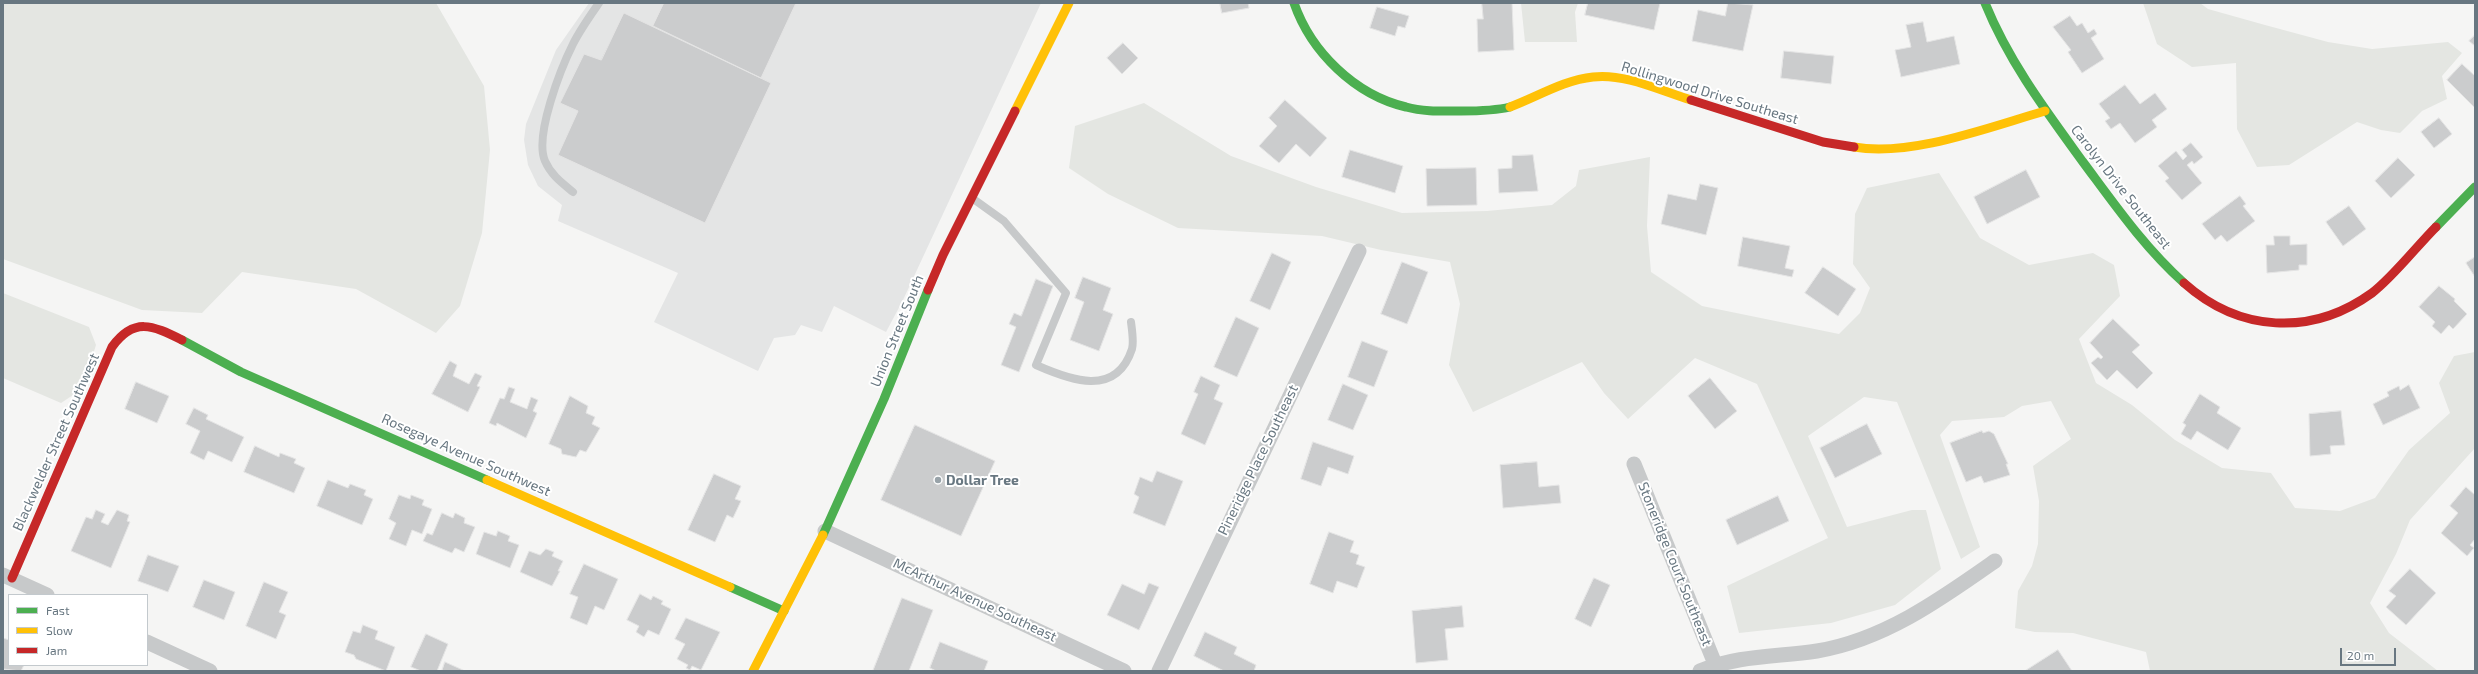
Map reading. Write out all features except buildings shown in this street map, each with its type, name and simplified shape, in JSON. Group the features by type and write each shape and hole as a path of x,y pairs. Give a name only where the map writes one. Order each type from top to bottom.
{"street":[{"name":"Union Street South","path":"753,671 825,531 884,400 943,255 1070,3"},
{"name":"Rollingwood Drive Southeast","path":"1294,3 1308,36 1340,72 1364,90 1383,101 1426,112 1507,108 1574,82 1592,77 1612,77 1644,85 1823,142 1871,150 1893,150 1950,138 2045,111"},
{"name":"Carolyn Drive Southeast","path":"1985,3 1995,31 2020,76 2138,236 2162,264 2200,296 2231,314 2251,320 2288,324 2309,321 2358,303 2373,292 2475,187"},
{"name":"Pineridge Place Southeast","path":"1159,671 1359,251"},
{"name":"Blackwelder Street Southwest","path":"7,577 112,347 121,335 137,326"},
{"name":"Rosegaye Avenue Southwest","path":"137,326 156,327 241,372 784,611"},
{"name":"Stoneridge Court Southeast","path":"1634,464 1715,664"},
{"name":"McArthur Avenue Southeast","path":"825,531 1124,671"},
{"path":"1700,671 1715,664 1752,657 1817,650 1864,638 1915,613 1954,590 1995,561"},
{"path":"7,577 45,594"},
{"path":"148,642 210,671"}],"lane":[{"path":"573,192 558,181 545,160 543,136 554,90 573,44 599,3"},
{"path":"972,198 1004,221 1066,293 1036,365 1067,378 1093,382 1114,376 1123,367 1132,348 1131,322"}],"shaded area":[{"path":"3,3 436,3 484,86 490,150 482,233 460,306 436,333 356,289 242,272 202,313 142,310 3,259"},
{"path":"589,3 1041,3 903,300 886,332 834,306 822,332 801,325 795,335 774,338 758,371 654,322 678,273 558,221 562,205 538,186 528,165 524,140 526,124 556,50"},
{"path":"1521,3 1578,3 1575,12 1577,42 1525,42"},
{"path":"2143,3 2200,3 2208,9 2328,42 2372,49 2448,42 2462,53 2442,76 2447,99 2422,111 2400,133 2381,130 2357,122 2289,165 2257,167 2237,129 2236,63 2192,67 2157,44"},
{"path":"1144,103 1231,156 1316,187 1402,213 1487,211 1552,205 1576,186 1579,170 1650,157 1647,226 1651,272 1702,306 1839,334 1860,313 1870,288 1853,264 1855,214 1867,188 1939,173 1980,238 2029,265 2093,253 2114,265 2120,296 2079,339 2096,383 2132,405 2175,440 2222,468 2271,473 2295,508 2340,511 2375,498 2409,450 2450,413 2439,383 2454,356 2475,352 2475,448 2410,520 2396,554 2370,603 2389,633 2438,671 2150,671 2146,652 2073,633 2035,632 2015,628 2018,591 2032,566 2038,544 2039,501 2033,466 2071,439 2051,401 2022,406 2004,417 1952,421 1940,435 1980,547 1961,559 1897,402 1864,397 1808,436 1847,527 1912,510 1926,510 1941,569 1895,605 1831,623 1739,633 1727,586 1828,538 1757,384 1695,358 1628,419 1604,393 1582,362 1473,412 1449,365 1460,304 1450,262 1381,250 1322,236 1178,228 1108,194 1069,168 1075,126"},
{"path":"3,293 89,327 96,345 82,389 61,403 3,378"}],"traffic: fast":[{"path":"1294,3 1302,21 1323,54 1337,69 1369,93 1387,101 1413,109 1479,111 1510,107"},
{"path":"1985,3 2005,46 2029,86 2055,124 2130,225 2169,269 2184,283"},
{"path":"2436,227 2475,187"},
{"path":"823,535 884,399 928,290"},
{"path":"182,340 241,372 487,480"},
{"path":"730,587 784,611"}],"traffic: slow":[{"path":"1015,111 1069,3"},
{"path":"1510,107 1551,89 1572,82 1605,76 1630,80 1691,100"},
{"path":"1854,147 1877,149 1900,148 1925,144 1950,139 2045,111"},
{"path":"487,480 730,587"},
{"path":"753,671 823,535"}],"traffic: jam":[{"path":"1691,100 1823,142 1854,147"},
{"path":"928,290 943,255 1015,111"},
{"path":"2184,283 2205,299 2228,311 2252,319 2276,323 2300,322 2325,317 2349,307 2380,287 2436,227"},
{"path":"12,578 112,347 120,337 128,331 144,327 162,331 182,340"}],"place":[{"name":"Dollar Tree","path":"938,480"}]}
